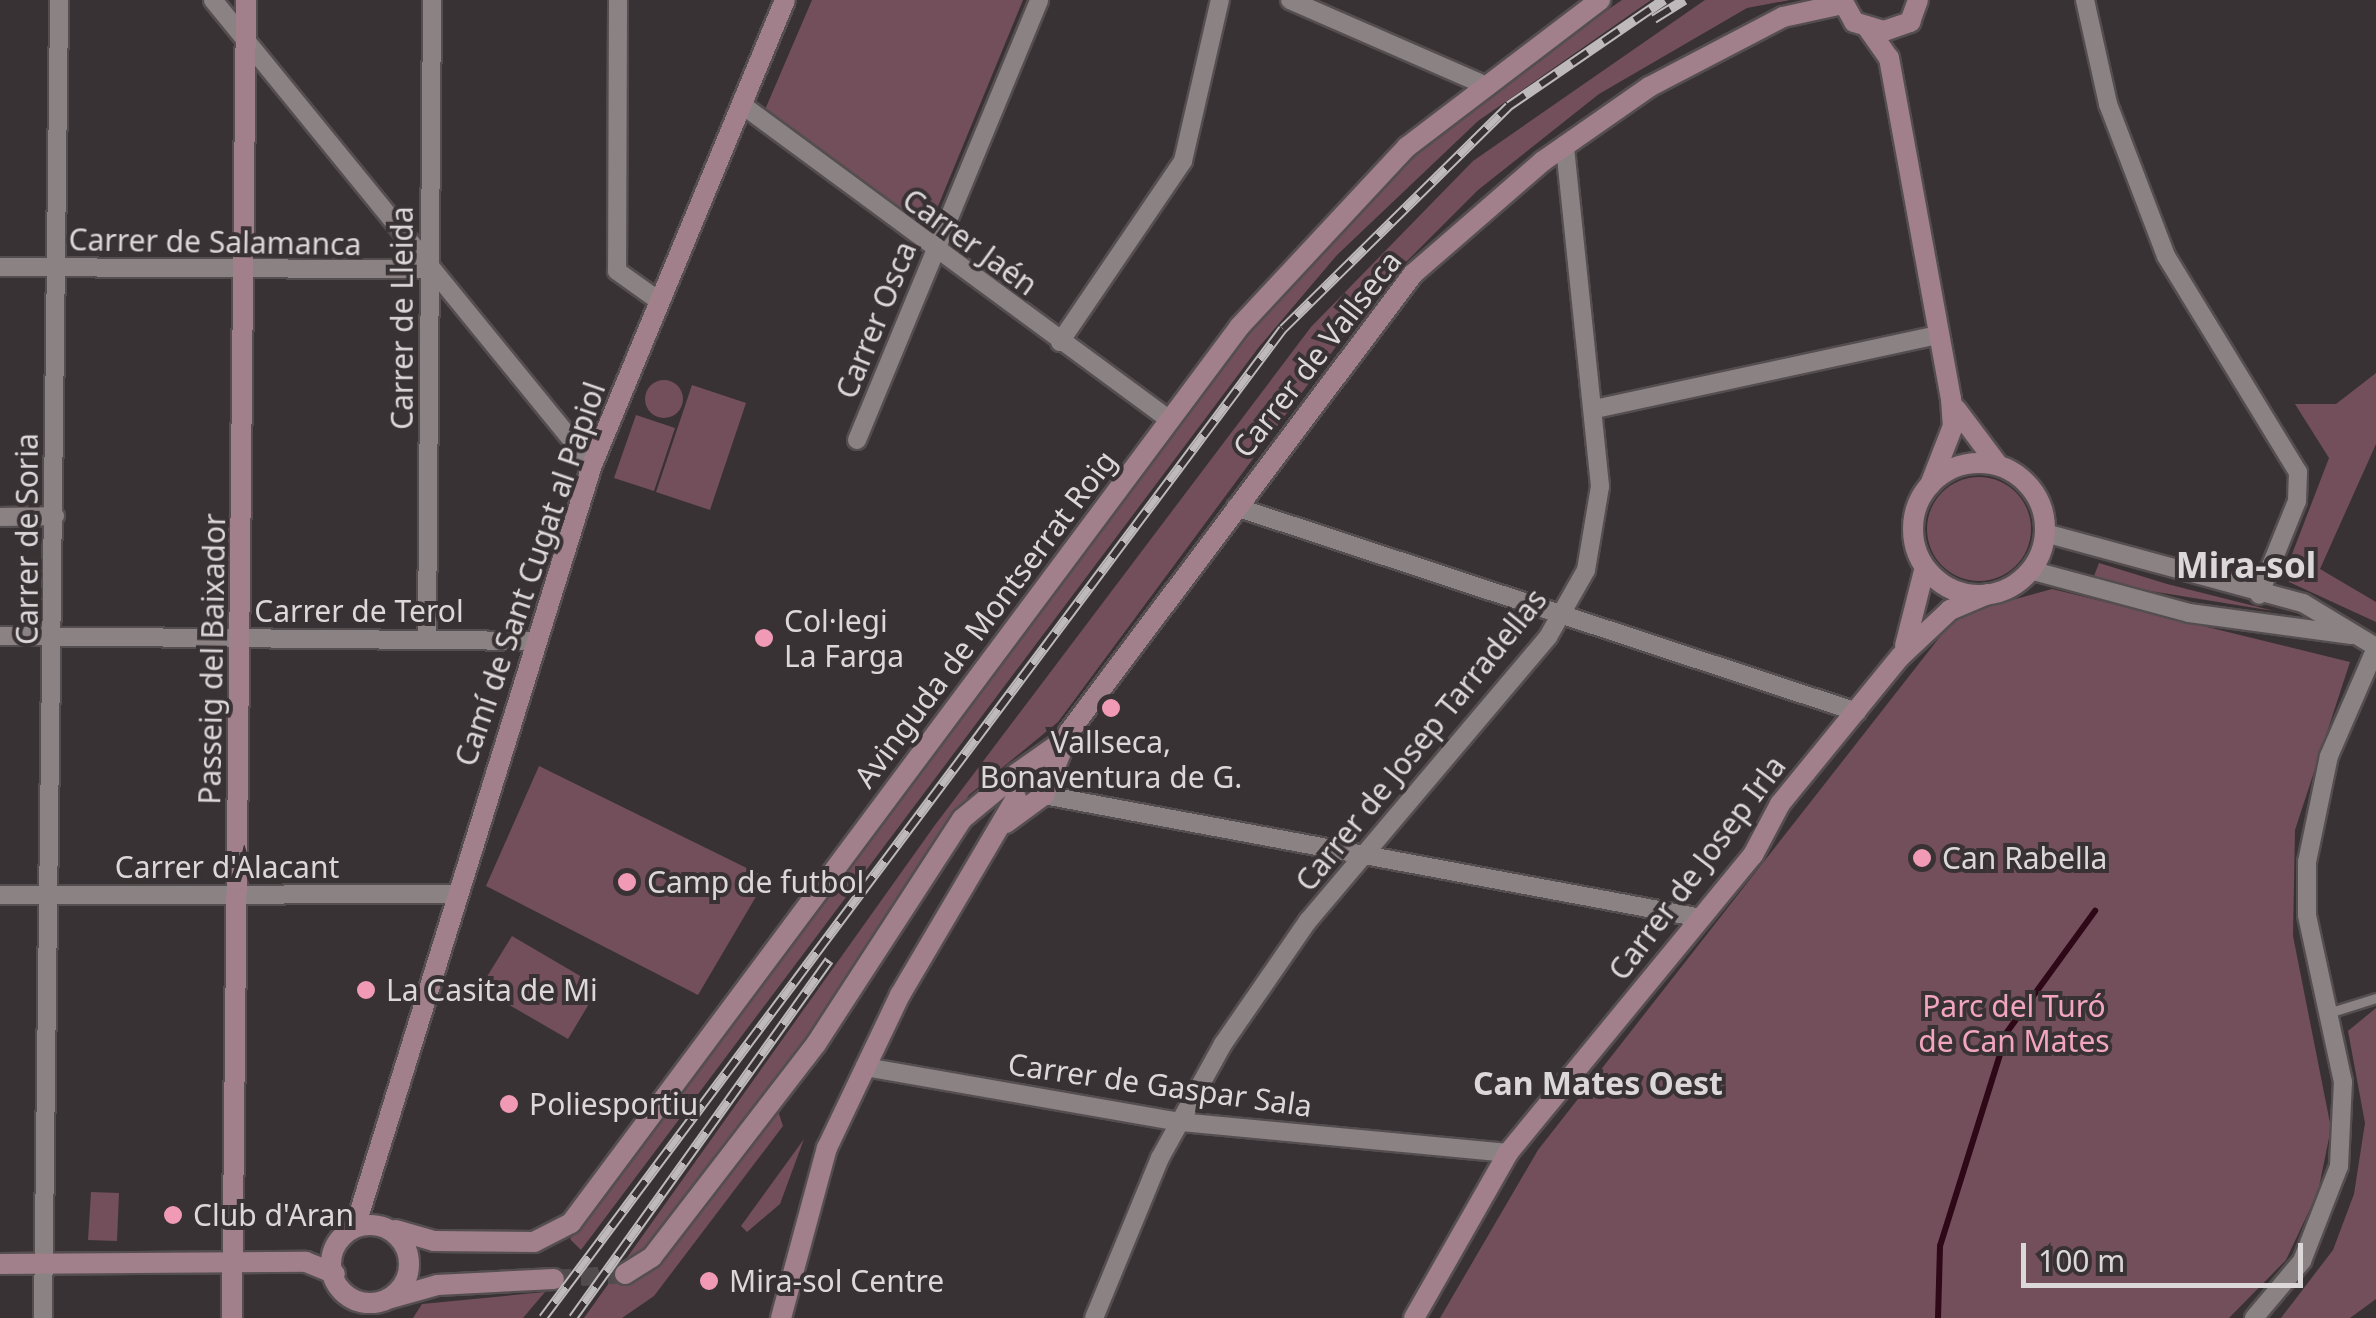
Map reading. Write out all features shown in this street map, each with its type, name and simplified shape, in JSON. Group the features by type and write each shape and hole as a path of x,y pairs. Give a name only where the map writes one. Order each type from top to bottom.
{"street":[{"name":"Carrer de Soria","path":"43,1318 54,636 58,0"},
{"path":"212,0 592,465"},
{"name":"Passeig del Baixador","path":"232,1318 243,637 246,0"},
{"name":"Carrer de Lleida","path":"427,637 432,0"},
{"path":"618,0 617,270 659,300"},
{"name":"Camí de Sant Cugat al Papiol","path":"356,1224 371,1181 380,1123 592,465 785,0"},
{"name":"Carrer Osca","path":"857,440 1039,0"},
{"path":"1060,342 1184,161 1220,0"},
{"path":"1290,0 1328,7 1480,82"},
{"name":"Avinguda de Montserrat Roig","path":"394,1228 434,1242 534,1242 571,1223 1170,420 1318,236 1480,82 1600,0"},
{"path":"2085,0 2108,104 2166,256 2298,472 2297,501 2259,595"},
{"path":"1842,2 1867,27 1891,68 1950,398 1953,426 1913,533 1925,567 1953,589 1988,594"},
{"name":"Carrer de Vallseca","path":"780,1318 814,1183 865,1068 1006,823 1236,507 1413,274 1565,145 1751,32 1842,2"},
{"path":"1891,68 1901,28 1921,3"},
{"path":"1867,27 1901,28"},
{"name":"Carrer Jaén","path":"741,104 934,252 1170,420"},
{"name":"Carrer de Josep Tarradellas","path":"1094,1318 1180,1122 1281,957 1563,614 1595,536 1595,410 1565,145"},
{"name":"Carrer de Salamanca","path":"0,266 429,269"},
{"path":"1595,410 1938,335"},
{"path":"1900,656 1950,610 2030,570 2044,533 2030,487 1999,466 1950,398"},
{"path":"1930,486 1962,465 1999,466"},
{"path":"1236,507 1856,712"},
{"path":"0,517 55,516"},
{"path":"2044,533 2259,595 2303,603 2376,647 2329,756 2307,862 2307,915 2343,1082 2334,1185 2302,1261 2254,1318"},
{"path":"1900,656 1925,567"},
{"path":"2030,570 2188,613 2354,635"},
{"name":"Carrer de Terol","path":"0,636 538,641"},
{"name":"Carrer de Josep Irla","path":"1414,1318 1508,1153 1701,918 1900,656"},
{"path":"625,1274 662,1246 816,1044 975,804 1028,789 1701,918"},
{"name":"Carrer d'Alacant","path":"0,895 454,894"},
{"name":"Carrer de Gaspar Sala","path":"865,1068 1180,1122 1508,1153"},
{"path":"371,1181 394,1228 403,1269"},
{"path":"306,1262 342,1242 356,1224 394,1228"},
{"path":"342,1242 335,1274 346,1309 375,1308 438,1285 554,1279"},
{"path":"375,1308 403,1269 434,1242"},
{"path":"0,1264 306,1262 335,1274"},
{"path":"403,1269 438,1285"}],"lane":[{"path":"2328,1013 2376,998"}],"green space":[{"path":"812,0 1023,0 929,228 764,112"},
{"path":"1622,0 1651,0 1478,121 1337,255 1259,347 581,1250 570,1239 1271,303 1385,178 1471,103"},
{"path":"1705,0 1790,0 1747,8 1599,94 1478,190 1378,290 1058,722 969,795 772,1093 783,1126 654,1296 622,1318 584,1318 935,825 1311,327 1473,161"},
{"path":"2376,373 2376,444 2320,569 2376,602 2376,622 2289,582 2289,562 2329,458 2295,404 2336,404"},
{"path":"664,380 677,386 683,399 677,412 664,418 651,412 645,399 651,386"},
{"path":"692,385 746,403 710,510 656,492"},
{"path":"636,415 675,428 654,491 614,478"},
{"path":"1979,477 1999,481 2022,500 2031,529 2027,549 2008,572 1979,581 1959,577 1936,558 1927,529 1931,509 1950,486"},
{"path":"2099,563 2274,611 2138,589 2094,576"},
{"name":"Parc del Turó de Can Mates","path":"2052,589 2350,662 2295,830 2293,936 2331,1128 2318,1192 2286,1260 2229,1318 1440,1318 1538,1150 1957,615"},
{"name":"Camp de futbol","path":"539,766 767,878 698,995 486,886"},
{"path":"512,936 599,987 568,1039 480,988"},
{"path":"2376,1008 2376,1299 2350,1318 2281,1318 2333,1250 2354,1194 2365,1123 2348,1031"},
{"path":"804,1139 780,1204 747,1232 741,1226"},
{"path":"91,1192 119,1193 117,1241 88,1240"},
{"path":"545,1292 523,1318 413,1318 422,1304"}],"waterway":[{"path":"1938,1318 1940,1246 2007,1032 2095,911"}],"tunnel":[{"path":"554,1279 625,1274"}],"railway":[{"path":"543,1318 1283,329 1509,106 1664,0"},
{"path":"1654,19 1685,0"},
{"path":"573,1318 829,960"}],"place":[{"name":"Col·legi La Farga","path":"764,638"},
{"name":"Vallseca, Bonaventura de G.","path":"1111,708"},
{"name":"Can Rabella","path":"1922,858"},
{"name":"Camp de futbol","path":"627,882"},
{"name":"La Casita de Mi","path":"366,990"},
{"name":"Poliesportiu","path":"509,1104"},
{"name":"Club d'Aran","path":"173,1215"},
{"name":"Mira-sol Centre","path":"709,1281"}],"district":[{"name":"Mira-sol","path":"2246,565"},
{"name":"Can Mates Oest","path":"1598,1083"}]}
